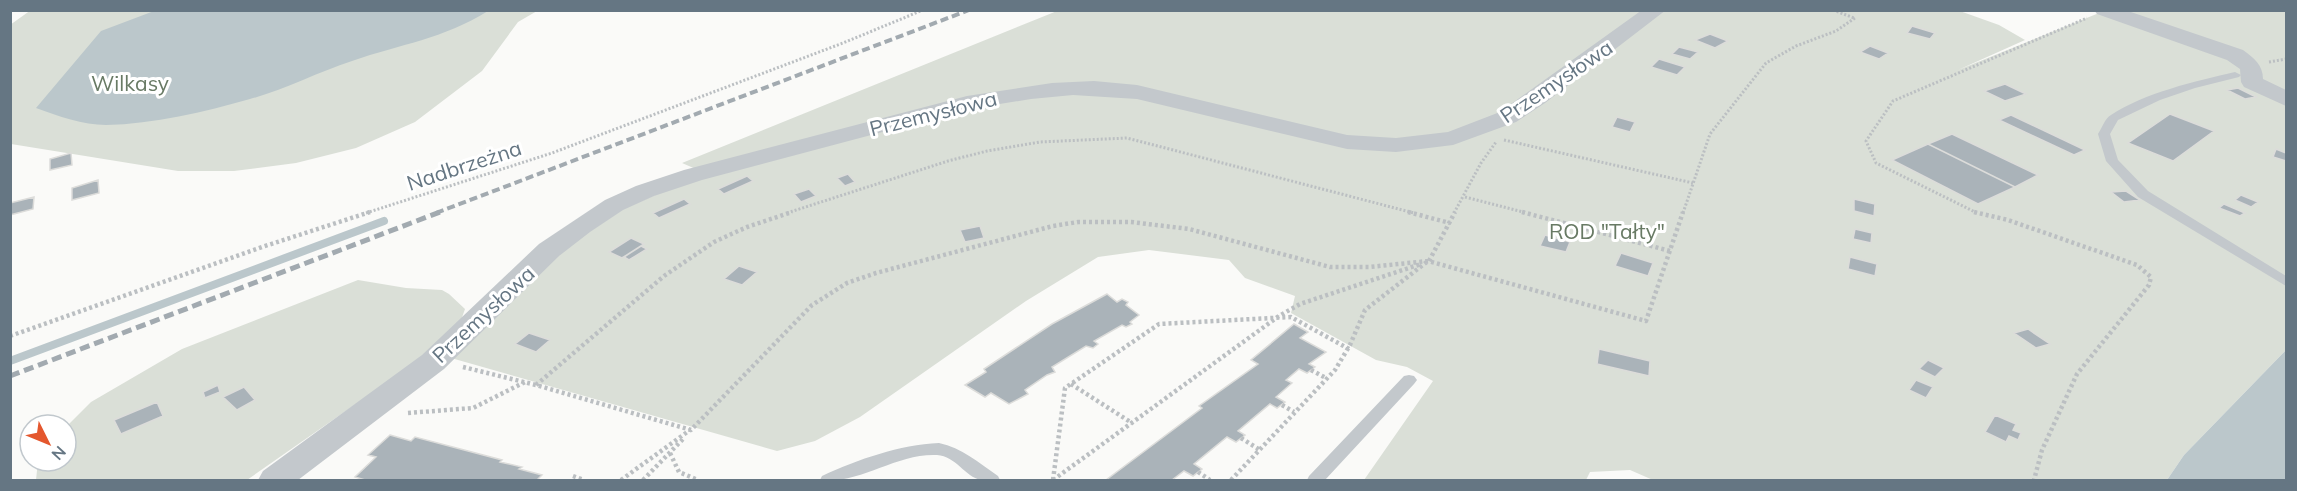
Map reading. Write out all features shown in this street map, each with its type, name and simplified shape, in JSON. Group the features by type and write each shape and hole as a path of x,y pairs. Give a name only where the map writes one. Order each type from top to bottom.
{"street":[{"name":"Przemysłowa","path":"275,480 433,362 549,250 614,205 645,191 693,175 967,103 1004,95 1075,87 1111,88 1137,92 1347,142 1396,145 1454,138 1508,117 1656,10"},
{"path":"2105,11 2132,30 2286,99"}],"lane":[{"path":"2243,79 2192,85 2156,98 2113,118 2104,134 2112,161 2143,194 2286,282"},
{"path":"1315,480 1409,380"},
{"path":"828,480 891,457 935,448 949,450 992,480"}],"path":[{"name":"Nadbrzeżna","path":"10,336 262,247 552,153 843,44 923,10"},
{"path":"642,480 812,305 847,283 876,273 1053,226 1099,221 1163,225 1189,229 1330,267 1369,267 1428,261 1646,321 1710,134 1766,63 1796,46 1836,31 1855,18 1833,10"},
{"path":"2034,480 2042,450 2077,375 2149,285 2151,277 2137,265 2008,220 1980,215 1876,163 1866,141 1893,101 2105,11"},
{"path":"536,385 664,276 714,242 747,227 863,187 987,151 1040,142 1127,138 1450,222"},
{"path":"1231,480 1326,378 1348,349 1365,310 1428,261 1465,197 1481,163 1498,139 1693,183"},
{"path":"1465,197 1670,250"},
{"path":"1053,480 1279,316 1300,304 1428,261"},
{"path":"1053,480 1065,388 1159,324 1291,317 1348,349"},
{"path":"433,362 525,382 691,430"},
{"path":"1311,370 1326,378"},
{"path":"402,414 423,409 462,410 480,407 525,382"},
{"path":"1071,384 1132,423"},
{"path":"1281,405 1294,412"},
{"path":"621,480 691,430"},
{"path":"1241,438 1260,450"},
{"path":"670,452 672,462 680,473 685,478 698,480"},
{"path":"1198,472 1210,480"},
{"path":"573,476 584,480"}],"green space":[{"name":"Wilkasy","path":"31,10 537,11 518,22 482,71 415,122 356,148 296,163 234,171 178,171 11,144 10,25"},
{"name":"ROD \"Tałty\"","path":"1957,10 1999,25 2025,40 1958,70 2104,11 2286,11 2286,350 2184,455 2167,480 1653,480 1630,470 1590,472 1586,480 1364,480 1433,381 1407,367 1376,360 1291,313 1295,296 1245,278 1229,260 1149,250 1098,257 1026,301 860,417 815,441 777,451 451,358 594,222 705,173 682,163 1057,11","holes":["1046,89 1137,92 1347,142 1419,149 1366,149 1127,95 1048,94 983,103"]},
{"path":"358,280 406,288 442,290 465,309 459,326 426,355 247,480 36,480 37,473 78,473 78,415 91,402 182,349"}],"shaded area":[{"name":"Wilkasy","path":"154,11 488,11 438,35 352,61 263,95 197,113 161,120 97,125 36,108 101,31"},
{"path":"2286,350 2286,480 2167,480 2184,455"}],"building":[{"path":"1912,26 1935,33 1930,39 1907,33"},
{"path":"1710,34 1728,41 1715,48 1695,40"},
{"path":"1870,46 1888,53 1879,59 1860,52"},
{"path":"1679,47 1698,52 1690,59 1672,54"},
{"path":"1659,59 1685,67 1677,75 1651,67"},
{"path":"2005,84 2026,94 2005,101 1984,91"},
{"path":"2238,88 2256,97 2245,99 2227,90"},
{"path":"2170,114 2214,131 2173,161 2128,143"},
{"path":"2011,115 2085,150 2074,155 1999,120"},
{"path":"1617,117 1635,122 1630,132 1612,127"},
{"path":"1952,134 2038,175 2015,187 1928,144"},
{"path":"1928,144 2015,187 1978,204 1892,160"},
{"path":"2276,149 2286,153 2286,161 2273,157"},
{"path":"71,153 72,165 50,170 50,159"},
{"path":"848,174 855,182 845,186 837,178"},
{"path":"747,176 753,181 724,194 718,189"},
{"path":"98,180 99,193 72,200 72,188"},
{"path":"809,189 816,196 801,202 794,194"},
{"path":"2126,191 2140,200 2124,202 2111,192"},
{"path":"2241,195 2258,202 2251,207 2235,200"},
{"path":"34,197 33,209 10,215 10,203"},
{"path":"684,199 690,204 659,218 653,213"},
{"path":"1854,199 1875,204 1874,216 1854,211"},
{"path":"2224,204 2245,213 2240,216 2219,208"},
{"path":"980,226 984,238 965,242 960,230"},
{"path":"1855,229 1872,233 1871,243 1853,239"},
{"path":"1545,235 1570,242 1566,252 1540,246"},
{"path":"631,238 644,244 622,258 609,252"},
{"path":"641,246 647,249 629,260 624,257"},
{"path":"1621,253 1653,263 1648,276 1615,266"},
{"path":"1850,257 1877,264 1875,276 1848,269"},
{"path":"739,266 757,272 742,285 724,279"},
{"path":"1107,294 1117,302 1122,299 1128,302 1126,305 1139,315 1130,322 1132,324 1126,327 1122,325 1094,341 1098,344 1093,348 1086,346 1052,367 1055,372 1025,390 1028,394 1009,404 991,393 985,397 965,385 986,372 984,369 1052,324"},
{"path":"1294,324 1308,332 1300,338 1326,352 1309,364 1315,367 1307,373 1299,369 1286,380 1292,383 1276,397 1285,402 1277,408 1270,404 1238,431 1245,435 1236,442 1227,437 1194,464 1202,469 1193,476 1184,471 1172,480 1106,480 1202,408 1199,406 1258,364 1251,360"},
{"path":"2028,329 2050,344 2036,348 2014,333"},
{"path":"529,333 550,340 536,352 515,344"},
{"path":"1599,349 1650,361 1649,376 1597,364"},
{"path":"1928,360 1944,368 1935,377 1919,369"},
{"path":"1916,380 1933,387 1926,398 1909,390"},
{"path":"218,385 220,392 205,398 203,392"},
{"path":"244,387 255,400 237,410 223,397"},
{"path":"157,402 163,416 121,434 114,420"},
{"path":"1995,415 2016,424 2013,430 2021,433 2018,440 2009,436 2006,442 1985,432"},
{"path":"390,435 411,441 415,437 502,460 500,462 542,475 538,479 543,480 365,480 355,477 376,457 368,455"}],"waterway":[{"path":"10,361 384,221"}],"railway":[{"path":"436,213 969,10"},
{"path":"10,376 440,212"}]}
